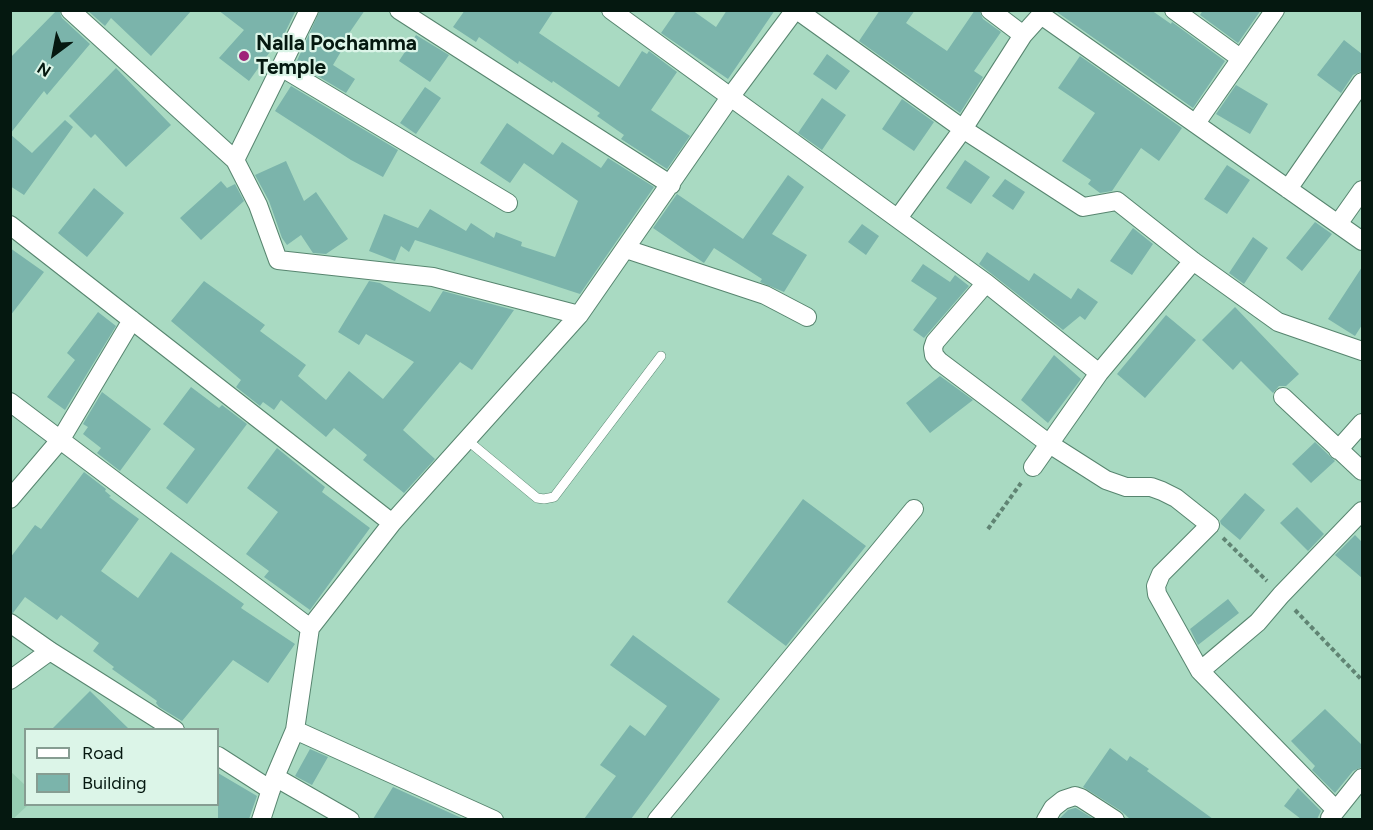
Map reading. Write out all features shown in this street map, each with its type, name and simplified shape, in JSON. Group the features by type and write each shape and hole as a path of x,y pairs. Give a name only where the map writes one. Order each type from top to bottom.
{"street":[{"path":"70,10 235,160 258,206 278,260 433,277 579,315"},
{"path":"235,160 309,10"},
{"path":"399,10 671,185"},
{"path":"611,10 986,283 1099,373"},
{"path":"261,819 295,730 310,628 392,523 579,315 731,96 796,10 963,129 1083,207 1117,201 1193,261 1278,322 1360,346"},
{"path":"990,10 1023,35"},
{"path":"1174,10 1240,58"},
{"path":"1196,123 1275,10"},
{"path":"898,218 963,129 1023,35 1041,15 1362,241"},
{"path":"281,67 508,203"},
{"path":"1288,189 1362,82"},
{"path":"1338,224 1362,190"},
{"path":"10,225 392,523"},
{"path":"626,249 765,295 807,317"},
{"path":"1033,467 1099,373 1193,261"},
{"path":"986,283 935,342 934,355 1048,443 1106,480 1118,485 1139,489 1150,487 1162,491 1176,498 1210,525 1161,574 1156,586 1157,594 1200,671 1332,814 1362,778"},
{"path":"10,500 61,439 132,320"},
{"path":"1283,397 1362,471"},
{"path":"10,402 310,628"},
{"path":"1338,450 1362,423"},
{"path":"657,819 914,509"},
{"path":"1200,671 1258,622 1362,511"},
{"path":"10,623 50,651 173,728"},
{"path":"10,680 50,651"},
{"path":"295,730 494,819"},
{"path":"219,756 350,819"},
{"path":"1046,819 1053,808 1063,800 1075,796 1115,819"}],"lane":[{"path":"467,440 537,498 554,497 661,356"}],"path":[{"path":"988,529 1033,467"},
{"path":"1210,525 1362,680"}],"shaded area":[{"path":"10,771 24,784 24,806 27,806 12,820 10,819"}],"building":[{"path":"57,10 62,18 90,44 47,95 44,91 10,134 10,58"},
{"path":"87,10 192,10 151,56 111,18 105,26"},
{"path":"218,10 296,10 276,51 272,49 249,81 219,58 244,30"},
{"path":"320,10 365,10 343,42 346,43 333,65 355,79 346,93 296,63"},
{"path":"465,10 554,10 539,33 619,87 642,51 647,54 649,51 677,72 651,110 690,136 667,169 621,139 624,135 597,116 600,113 553,81 552,83 519,61 518,64 479,37 476,42 453,27"},
{"path":"677,10 692,10 716,27 727,10 775,10 728,79 661,33"},
{"path":"880,10 915,10 906,23 947,51 975,10 979,10 983,19 1001,32 974,71 983,77 960,113 859,41"},
{"path":"1054,10 1151,10 1171,24 1172,22 1225,61 1193,108"},
{"path":"1203,10 1261,10 1238,43 1200,15"},
{"path":"416,35 449,55 430,82 399,61"},
{"path":"1344,40 1362,54 1362,71 1353,75 1341,93 1317,75"},
{"path":"827,54 850,71 836,90 813,74"},
{"path":"1080,56 1182,128 1159,161 1141,148 1112,191 1100,193 1088,184 1091,180 1062,161 1095,113 1058,88"},
{"path":"116,68 171,125 126,167 95,134 91,138 69,116"},
{"path":"1236,85 1268,104 1250,134 1216,114"},
{"path":"291,86 398,150 383,177 351,160 275,111"},
{"path":"425,87 441,98 416,134 400,123"},
{"path":"822,98 846,115 822,150 798,133"},
{"path":"902,99 934,122 914,151 882,129"},
{"path":"65,120 73,127 24,195 10,186 10,134 32,153"},
{"path":"507,123 553,155 562,142 601,168 608,158 654,187 580,294 415,240 409,252 401,246 395,261 369,251 384,214 418,228 430,209 466,231 471,223 494,238 496,232 522,242 521,246 555,257 578,201 524,163 510,183 480,163"},
{"path":"965,160 990,177 971,204 946,188"},
{"path":"286,161 304,201 316,192 348,239 326,254 313,253 301,235 287,245 282,238 269,201 255,175"},
{"path":"1227,165 1250,180 1227,214 1204,199"},
{"path":"788,175 804,187 772,234 807,255 784,292 760,282 762,279 714,248 704,263 653,228 677,194 743,239"},
{"path":"1005,179 1025,192 1013,210 992,196"},
{"path":"221,181 227,188 235,184 244,201 201,240 180,218"},
{"path":"94,188 124,213 87,257 58,233"},
{"path":"1315,222 1332,234 1302,271 1286,258"},
{"path":"862,224 879,236 866,255 848,242"},
{"path":"1133,228 1153,244 1132,275 1110,261"},
{"path":"1253,237 1268,248 1244,284 1229,273"},
{"path":"10,248 44,272 10,316"},
{"path":"987,252 1029,281 1034,273 1071,299 1078,288 1098,302 1085,320 1080,316 1063,330 979,264"},
{"path":"923,264 950,282 955,275 969,286 924,338 913,330 937,298 911,281"},
{"path":"1362,267 1362,325 1355,336 1328,319"},
{"path":"204,281 265,325 260,331 306,365 298,376 326,400 349,371 383,399 414,362 366,334 359,345 338,332 369,281 380,283 430,312 443,291 514,310 472,370 460,362 403,430 435,459 404,493 363,460 367,455 334,428 326,437 281,400 274,410 263,402 260,406 236,387 241,380 171,321"},
{"path":"1235,307 1299,374 1286,386 1279,386 1273,393 1241,361 1233,370 1202,340"},
{"path":"98,312 116,326 65,410 47,397 75,360 67,353"},
{"path":"1166,315 1196,340 1145,398 1117,374"},
{"path":"1054,355 1081,379 1048,423 1021,400"},
{"path":"940,376 973,400 930,433 906,403"},
{"path":"191,387 219,408 222,405 247,424 187,504 166,488 195,449 163,424"},
{"path":"102,392 151,429 120,471 97,453 101,448 83,434 88,427 83,424"},
{"path":"1315,442 1335,461 1311,483 1292,464"},
{"path":"277,448 325,487 322,492 370,528 310,610 264,577 269,571 246,554 278,512 247,488"},
{"path":"84,472 106,489 105,491 111,496 109,497 139,519 101,571 138,598 171,552 244,604 241,608 295,644 268,683 233,660 182,721 159,707 157,701 112,669 114,667 93,651 99,643 61,615 57,620 25,597 13,613 10,612 10,558 35,525 41,529"},
{"path":"1245,493 1265,510 1240,540 1220,521"},
{"path":"803,499 866,546 786,646 727,602"},
{"path":"1297,507 1324,534 1308,551 1280,523"},
{"path":"1355,535 1362,542 1362,578 1335,555"},
{"path":"1228,599 1239,613 1198,645 1190,629"},
{"path":"633,635 720,699 631,819 584,819 616,776 600,765 630,725 645,736 667,706 610,665"},
{"path":"90,691 128,728 53,728"},
{"path":"1325,709 1362,745 1362,767 1353,771 1335,793 1312,770 1315,766 1291,741"},
{"path":"1110,748 1127,761 1130,756 1149,769 1147,771 1213,819 1130,819 1083,787"},
{"path":"310,749 328,757 312,785 295,776"},
{"path":"219,774 257,796 249,819 218,819"},
{"path":"393,787 457,816 464,819 373,819"},
{"path":"1298,788 1321,811 1317,819 1301,819 1284,806"},
{"path":"1076,808 1094,819 1059,819 1068,810"}],"place":[{"name":"Nalla Pochamma Temple","path":"244,56"}]}
